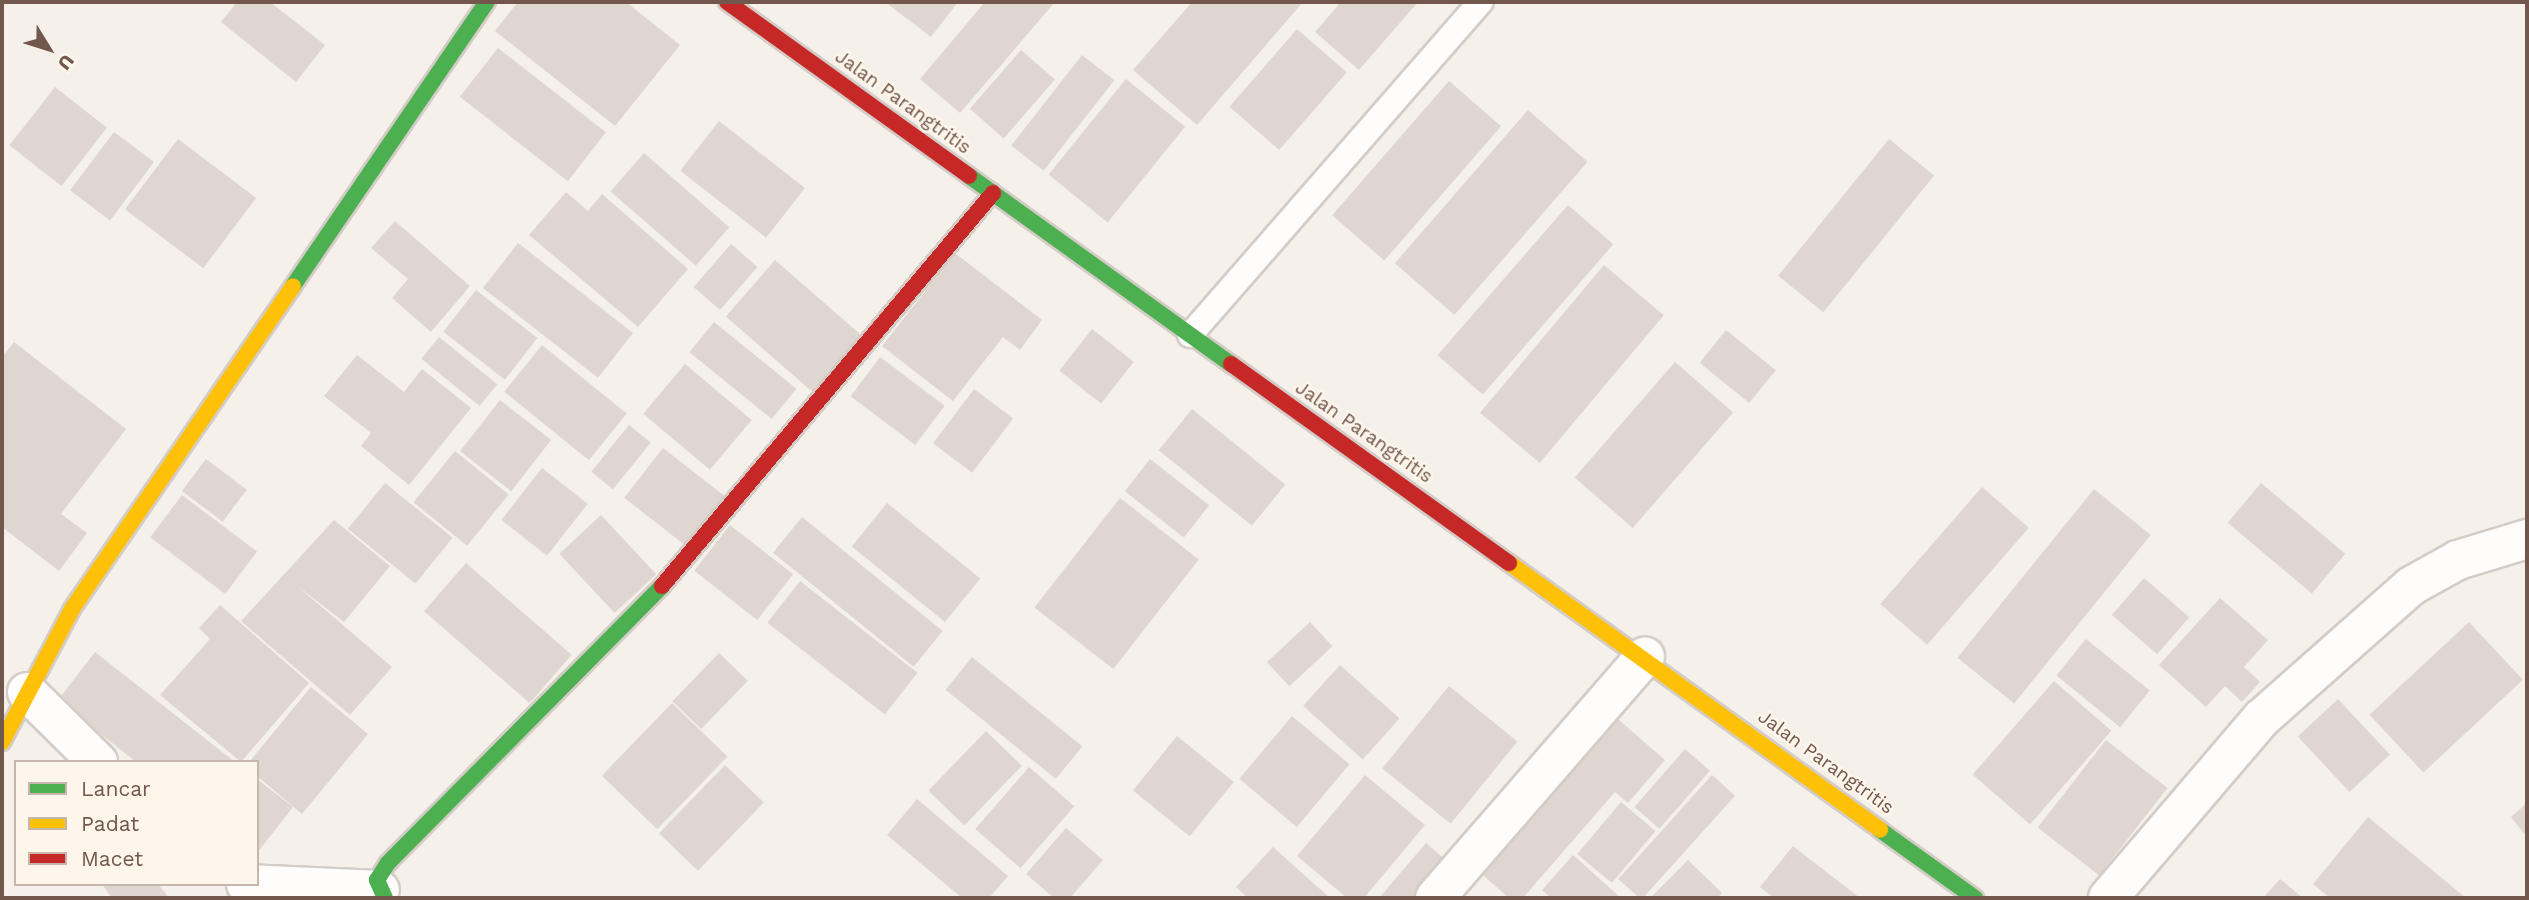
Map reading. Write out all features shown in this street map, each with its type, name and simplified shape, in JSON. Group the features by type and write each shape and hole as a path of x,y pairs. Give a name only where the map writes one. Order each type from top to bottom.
{"street":[{"path":"2,742 72,610 487,2"},
{"name":"Jalan Parangtritis","path":"741,6 993,193 1645,656 1975,898"},
{"path":"259,885 383,894 377,880 388,863 569,673 681,568 993,193"},
{"path":"2108,898 2262,718 2411,586 2458,560 2527,539"},
{"path":"1435,898 1645,656"},
{"path":"27,692 95,760"}],"lane":[{"path":"1190,335 1480,2"}],"building":[{"path":"237,2 270,2 325,45 296,82 221,22"},
{"path":"518,2 626,2 680,45 615,126 495,31"},
{"path":"885,2 958,2 931,37"},
{"path":"985,2 1055,2 960,113 920,79"},
{"path":"1192,2 1303,2 1197,125 1133,70"},
{"path":"1341,2 1418,2 1359,70 1315,32"},
{"path":"1297,29 1347,72 1279,150 1229,107"},
{"path":"498,48 606,132 568,181 460,97"},
{"path":"1021,50 1055,80 1004,138 970,109"},
{"path":"1082,55 1114,80 1044,171 1011,146"},
{"path":"1126,79 1185,127 1108,222 1049,175"},
{"path":"1449,81 1501,126 1384,261 1332,215"},
{"path":"55,87 107,128 61,186 9,145"},
{"path":"1528,110 1588,162 1454,315 1395,263"},
{"path":"719,121 805,188 766,238 680,171"},
{"path":"114,132 154,162 110,220 70,190"},
{"path":"178,139 256,198 203,268 125,209"},
{"path":"1889,139 1934,176 1823,312 1778,276"},
{"path":"644,153 729,227 696,266 611,191"},
{"path":"566,192 588,211 602,194 688,269 638,327 529,235"},
{"path":"1568,205 1613,244 1483,395 1437,355"},
{"path":"395,221 470,286 431,332 392,298 408,279 371,248"},
{"path":"518,243 633,333 598,378 483,288"},
{"path":"731,244 757,267 720,310 694,287"},
{"path":"955,253 1042,320 1020,350 1003,337 953,401 882,346"},
{"path":"775,260 866,339 817,396 726,317"},
{"path":"1604,265 1664,315 1540,463 1480,413"},
{"path":"476,290 537,338 505,380 443,332"},
{"path":"714,322 796,389 772,419 689,352"},
{"path":"1092,329 1134,362 1101,403 1059,371"},
{"path":"1726,330 1776,370 1749,403 1700,363"},
{"path":"439,337 497,384 480,406 421,359"},
{"path":"14,342 126,429 61,514 87,533 59,571 2,527 2,357"},
{"path":"542,345 627,414 589,460 504,392"},
{"path":"357,355 404,392 422,369 471,408 409,485 361,446 371,433 324,396"},
{"path":"880,357 945,406 915,445 851,396"},
{"path":"1675,362 1733,413 1633,528 1575,477"},
{"path":"685,364 752,420 710,470 643,414"},
{"path":"974,389 1013,418 972,473 933,443"},
{"path":"500,400 551,440 511,491 460,451"},
{"path":"1192,409 1285,485 1252,526 1159,450"},
{"path":"629,425 651,443 613,489 591,472"},
{"path":"663,448 728,499 690,549 624,498"},
{"path":"455,451 509,494 467,546 413,502"},
{"path":"206,459 247,490 223,522 182,491"},
{"path":"1150,459 1209,505 1184,537 1125,491"},
{"path":"542,468 588,504 547,556 501,520"},
{"path":"385,483 453,538 415,584 348,529"},
{"path":"2261,483 2345,554 2312,594 2228,523"},
{"path":"1982,487 2029,528 1927,645 1880,604"},
{"path":"2094,489 2151,535 2014,704 1957,658"},
{"path":"182,495 257,552 225,594 150,537"},
{"path":"1120,498 1199,560 1113,669 1034,608"},
{"path":"887,503 980,579 945,622 852,547"},
{"path":"601,515 656,574 615,613 559,554"},
{"path":"802,517 943,631 914,667 773,553"},
{"path":"334,520 390,566 344,622 295,584 392,667 350,715 241,621"},
{"path":"730,525 793,574 757,620 694,571"},
{"path":"466,563 572,655 530,703 424,611"},
{"path":"2144,578 2189,617 2157,654 2112,615"},
{"path":"800,581 917,673 885,714 767,623"},
{"path":"2220,598 2268,640 2244,667 2260,682 2242,702 2225,686 2206,707 2159,665"},
{"path":"220,605 309,683 243,760 239,760 160,695 210,639 199,628"},
{"path":"1310,622 1333,646 1289,686 1267,662"},
{"path":"2469,622 2523,680 2423,773 2370,715"},
{"path":"2086,639 2150,691 2120,727 2056,676"},
{"path":"95,652 232,760 133,760 58,700"},
{"path":"719,653 748,681 701,729 672,701"},
{"path":"972,657 1082,746 1056,779 946,690"},
{"path":"1340,665 1399,719 1363,759 1303,706"},
{"path":"2054,681 2111,731 2030,824 1973,775"},
{"path":"1449,686 1517,741 1451,824 1382,768"},
{"path":"311,687 368,734 302,814 259,778 259,760 251,760"},
{"path":"2338,699 2390,755 2350,792 2298,737"},
{"path":"672,703 727,756 657,829 602,776"},
{"path":"1612,714 1665,760 1628,803 1615,792 1523,898 1509,898 1477,870"},
{"path":"1292,716 1349,764 1297,827 1239,779"},
{"path":"986,731 1022,766 964,825 928,791"},
{"path":"1177,736 1234,782 1190,836 1133,790"},
{"path":"2106,740 2167,788 2099,875 2038,827"},
{"path":"1685,749 1710,771 1659,829 1634,807"},
{"path":"725,765 764,803 698,871 659,833"},
{"path":"1029,767 1074,806 1020,868 975,829"},
{"path":"1365,775 1425,825 1364,898 1347,898 1297,856"},
{"path":"1712,775 1735,796 1643,898 1639,898 1618,879"},
{"path":"259,781 293,807 259,850"},
{"path":"917,799 1008,876 989,898 962,898 887,835"},
{"path":"1621,802 1655,831 1612,883 1577,854"},
{"path":"2527,803 2527,837 2511,817"},
{"path":"2368,817 2466,898 2330,898 2313,884"},
{"path":"1066,828 1103,860 1070,898 1054,898 1026,874"},
{"path":"1426,843 1448,862 1417,898 1379,898"},
{"path":"1793,846 1860,898 1774,898 1760,887"},
{"path":"1273,847 1330,898 1248,898 1236,887"},
{"path":"1573,855 1621,898 1551,898 1542,890"},
{"path":"1688,860 1722,893 1717,898 1650,898"},
{"path":"2280,879 2303,898 2263,898"},
{"path":"103,886 160,886 169,898 112,898"}],"traffic: fast":[{"path":"293,286 487,2"},
{"path":"969,176 1231,364"},
{"path":"385,898 377,880 388,863 662,586"},
{"path":"1880,830 1975,898"}],"traffic: slow":[{"path":"2,742 72,609 293,286"},
{"path":"1509,563 1880,830"}],"traffic: jam":[{"path":"727,2 969,176"},
{"path":"662,586 993,193"},
{"path":"1231,364 1509,563"}]}
